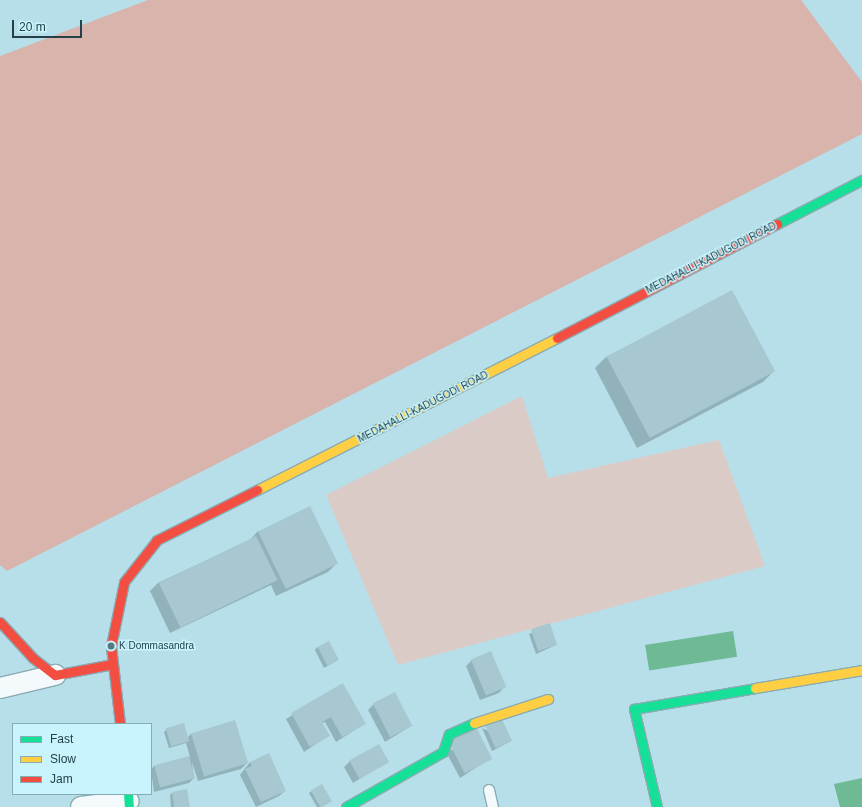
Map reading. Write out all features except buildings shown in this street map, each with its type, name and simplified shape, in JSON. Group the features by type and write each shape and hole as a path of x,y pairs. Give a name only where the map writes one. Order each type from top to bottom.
{"street":[{"name":"MEDAHALLI-KADUGODI ROAD","path":"120,723 111,646 124,582 157,540 420,409 862,180"},
{"path":"0,622 33,658 55,675"},
{"path":"0,688 55,675 69,674 113,664"},
{"path":"656,807 634,709 862,670"},
{"path":"346,807 443,752 449,734 454,730 548,699"},
{"path":"81,807 129,801"}],"lane":[{"path":"489,790 493,807"}],"shaded area":[{"path":"148,0 801,0 862,82 862,134 7,571 0,565 0,56"},
{"path":"522,396 548,478 719,440 765,566 398,665 326,495"},
{"path":"733,631 737,657 649,671 645,645"},
{"path":"862,778 862,807 840,807 834,784"}],"traffic: fast":[{"path":"777,224 862,180"},
{"path":"657,807 634,709 755,688"},
{"path":"346,807 443,752 449,734 474,723"},
{"path":"128,795 129,807"}],"traffic: slow":[{"path":"257,490 557,338"},
{"path":"755,688 862,670"},
{"path":"474,723 548,699"}],"traffic: jam":[{"path":"557,338 777,224"},
{"path":"120,723 111,646 124,582 157,540 257,490"},
{"path":"0,622 33,658 55,675 113,664"}],"place":[{"name":"K Dommasandra","path":"111,646"}]}
